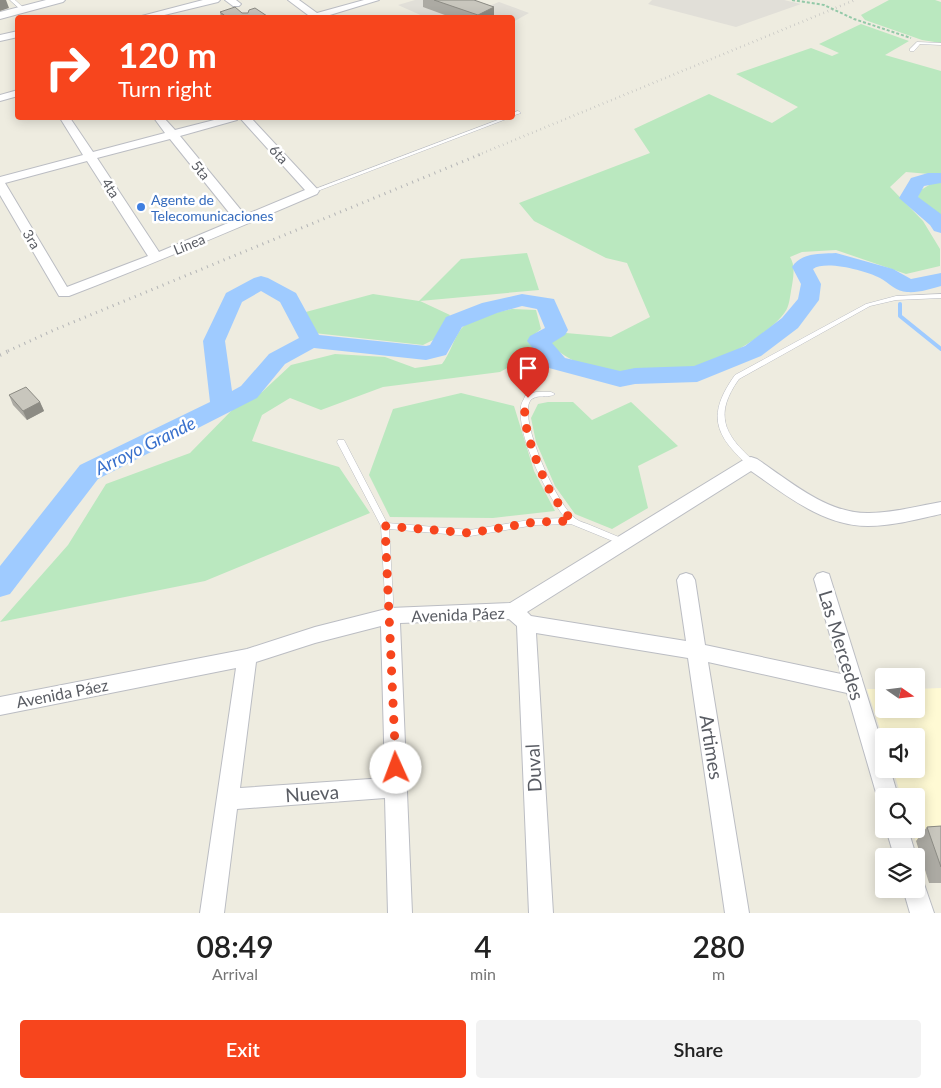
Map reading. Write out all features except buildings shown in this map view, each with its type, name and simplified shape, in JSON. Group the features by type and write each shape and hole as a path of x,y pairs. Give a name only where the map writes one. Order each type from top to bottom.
{"street":[{"path":"0,16 59,0"},
{"path":"156,15 215,0"},
{"path":"295,0 309,15"},
{"path":"314,15 374,0"},
{"path":"0,38 15,35"},
{"path":"0,98 15,94"},
{"name":"4ta","path":"66,120 156,258"},
{"name":"5ta","path":"161,120 244,222"},
{"path":"0,183 225,120"},
{"name":"6ta","path":"247,120 313,191"},
{"name":"3ra","path":"0,183 64,293"},
{"name":"Línea","path":"64,293 244,222 313,191"},
{"path":"519,617 624,542 751,463 824,510 845,518 874,519 941,508"},
{"name":"Artimes","path":"686,580 737,913"},
{"name":"Las Mercedes","path":"823,580 885,788"},
{"path":"390,616 400,913"},
{"name":"Avenida Páez","path":"0,706 247,657 315,635 390,616 519,617 697,651 855,686"},
{"name":"Duval","path":"519,617 541,913"},
{"path":"212,913 247,657"},
{"name":"Nueva","path":"228,799 396,787"},
{"path":"918,898 922,913"}],"lane":[{"path":"12,0 24,10"},
{"path":"912,50 919,43 941,44"},
{"path":"313,191 501,120"},
{"path":"751,463 739,454 728,440 722,423 720,408 726,390 737,377 868,304 896,298 941,296"},
{"path":"551,394 535,394 528,398 524,403 526,425 536,458 550,490 572,521"},
{"path":"341,442 385,526 390,616"},
{"path":"385,526 470,533 535,522 572,521 624,542"}],"path":[{"path":"792,0 824,6 854,19 924,42"}],"shaded area":[{"path":"415,0 461,0 484,8 499,2 529,13 515,21 515,15 420,15 398,5"},
{"path":"652,0 784,0 801,4 736,27 648,4"},
{"path":"941,688 941,883 929,883 925,870 925,848 918,848 915,838 925,838 925,788 899,788 896,778 925,778 925,728 880,728 876,718 925,718 925,689"},
{"path":"867,689 875,689 875,713"}],"green space":[{"path":"889,0 935,0 941,2 941,43 922,40 865,20 861,15"},
{"path":"861,24 909,41 885,55 941,71 941,175 906,172 890,187 923,221 940,249 940,266 906,274 836,250 802,252 790,257 794,273 790,299 786,310 778,321 743,347 716,361 692,369 645,372 598,370 570,358 545,341 566,333 611,337 650,317 627,263 606,258 534,221 519,203 650,153 634,129 709,94 772,123 798,107 736,74 811,48 832,56 839,53 819,44"},
{"path":"934,182 941,182 941,218 917,199 921,190"},
{"path":"527,253 539,290 420,301 450,315 437,338 423,345 314,333 302,313 373,294 419,301 461,259"},
{"path":"512,309 536,310 541,329 530,338 536,352 500,372 383,387 321,410 290,398 262,415 252,441 339,467 370,513 205,581 0,622 68,545 106,484 190,453 234,408 262,392 291,365 335,354 385,357 415,368 442,364 458,333 465,325 484,316"},
{"path":"461,393 514,406 534,471 555,511 493,518 390,517 369,475 393,409"},
{"path":"573,402 592,420 631,402 678,446 638,466 648,508 612,529 575,514 555,486 536,442 531,418 538,404"}],"waterway":[{"name":"Arroyo Grande","path":"941,178 928,178 917,182 908,198 939,222 941,227"},
{"name":"Arroyo Grande","path":"311,341 426,353 438,350 454,322 490,308 522,300 546,304 557,330 538,341 557,363 620,379 635,376 697,374 753,351 790,323 808,300 811,284 802,267 812,260 836,259 886,273 907,286 926,284 941,279"},
{"name":"Arroyo Grande","path":"222,406 214,341 233,298 261,282 289,298 311,341"},
{"path":"900,304 900,316 941,349"},
{"name":"Arroyo Grande","path":"222,406 249,392 277,359 311,341"},
{"name":"Arroyo Grande","path":"0,586 89,472 222,406"}],"railway":[{"path":"478,155 855,0"},
{"path":"8,351 54,330 481,154"},
{"path":"0,355 11,350"}],"place":[{"name":"Agente de Telecomunicaciones","path":"141,207"}],"route":[{"path":"396,768 385,526 470,533 535,522 572,521 550,490 536,458 526,425 524,403 528,398"}]}
